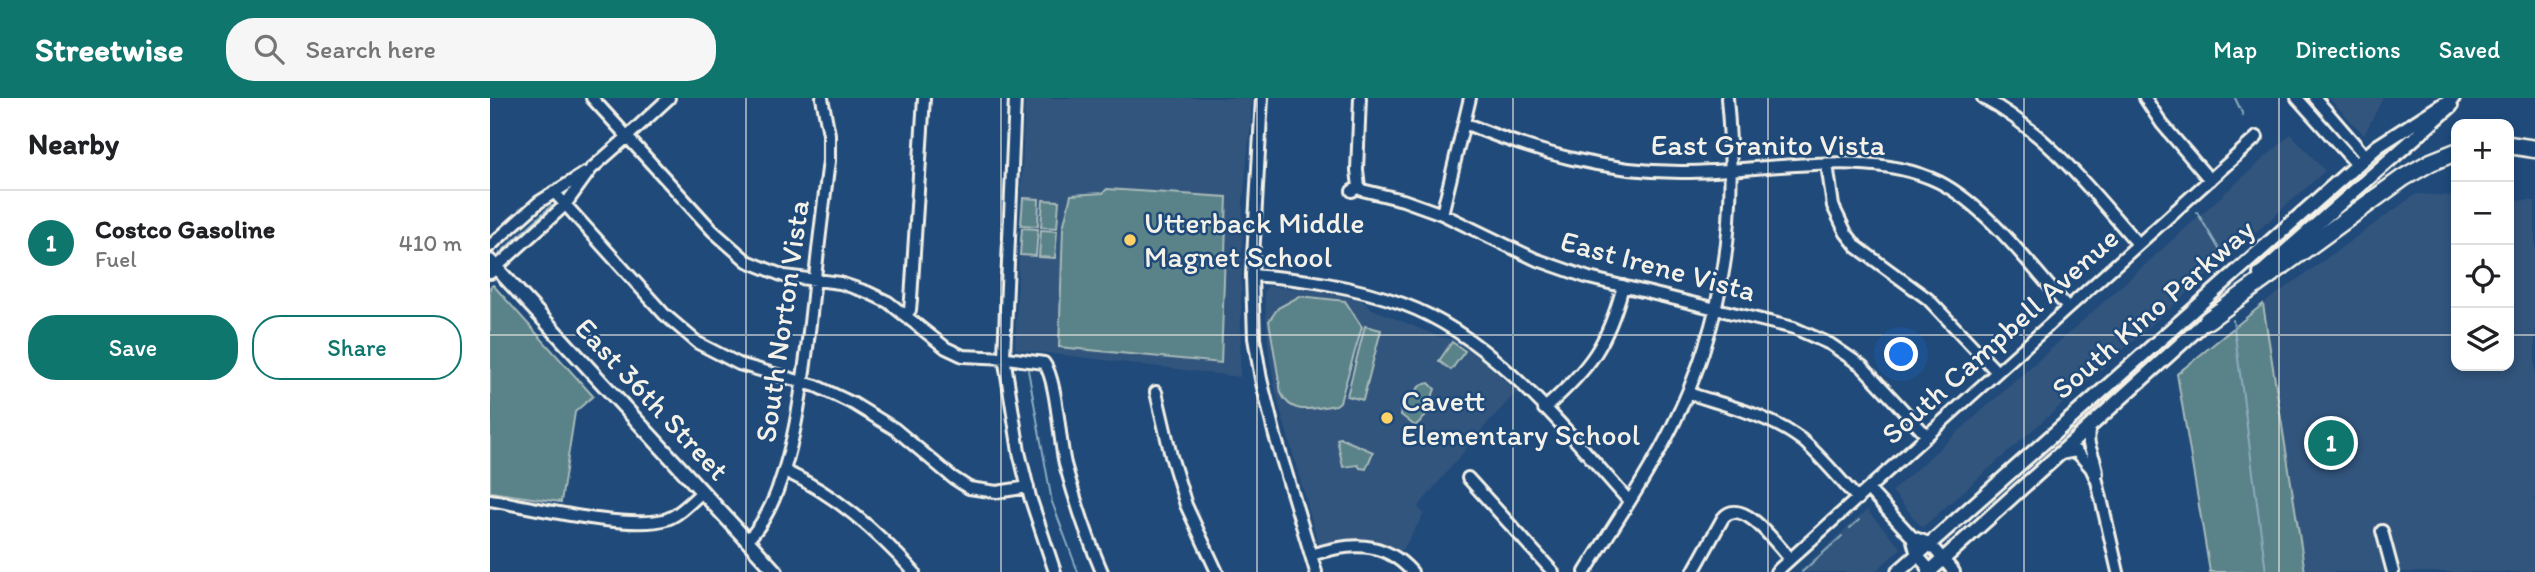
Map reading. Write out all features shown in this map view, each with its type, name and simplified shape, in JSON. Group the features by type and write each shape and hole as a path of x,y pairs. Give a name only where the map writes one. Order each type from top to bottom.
{"highway":[{"path":"2514,146 2535,149"},
{"path":"2208,320 2403,178 2451,154"}],"main road":[{"name":"South Kino Parkway","path":"1898,572 2378,146 2453,98"},
{"name":"South Kino Parkway","path":"1931,572 2154,368 2461,98"},
{"path":"2361,161 2374,175"},
{"name":"East 36th Street","path":"492,267 776,572"},
{"path":"2142,354 2154,368"}],"street":[{"path":"592,98 737,254 771,272 840,283 867,292 888,302 955,353 975,358 1004,357 1044,363 1048,369 1065,462 1102,572"},
{"path":"490,246 539,202 591,169 669,98"},
{"name":"South Norton Vista","path":"747,540 757,531 785,471 802,382 830,148 822,98"},
{"path":"905,315 911,305 924,98"},
{"path":"1015,98 1004,357 1019,452 1055,572"},
{"path":"1262,98 1252,275 1254,338 1261,379 1316,572"},
{"name":"East Irene Vista","path":"1360,98 1355,189 1403,200 1442,214 1535,259 1589,278 1794,328 1844,353 1879,383 1927,436"},
{"path":"1442,214 1470,98"},
{"path":"1585,572 1672,428 1709,337 1727,255 1731,170 1727,98"},
{"path":"1983,98 2002,109 2051,148 2138,244"},
{"path":"2002,109 2008,98"},
{"path":"2145,98 2171,136 2210,180"},
{"path":"2297,98 2361,161"},
{"path":"2315,98 2361,161"},
{"name":"East Granito Vista","path":"1464,123 1516,144 1605,166 1678,173 1868,163 1907,171 1939,182 1970,203 2067,308"},
{"name":"South Campbell Avenue","path":"1776,572 2257,137"},
{"path":"1827,164 1833,206 1851,240 1867,255 1928,299 1997,372"},
{"path":"492,267 565,205 591,169"},
{"path":"554,192 664,314 698,343 739,364 802,382 838,396 895,429 969,488 996,492 1028,487"},
{"path":"1252,275 1319,281 1356,290 1414,309 1461,334 1496,360 1629,501"},
{"path":"1544,409 1593,361 1609,330 1623,286"},
{"path":"1156,392 1186,505 1217,572"},
{"path":"1688,393 1781,426 1804,442 1858,499"},
{"path":"2090,427 2086,440 2096,461 2097,481 2118,572"},
{"path":"2060,454 2076,451 2091,468 2097,481"},
{"path":"785,471 845,505 914,572"},
{"path":"1468,478 1553,572"},
{"path":"1868,489 1912,537 1917,555 1931,572"},
{"path":"490,500 645,523 670,518 702,492"},
{"path":"1693,572 1723,518 1735,506 1749,516 1790,559"},
{"path":"2382,531 2393,572"},
{"path":"1912,537 1930,543 1954,572"},
{"path":"1311,555 1342,546 1372,548 1399,559 1412,572"}],"shaded area":[{"name":"Utterback Middle Magnet School","path":"1025,98 1251,98 1243,202 1240,377 1015,349"},
{"path":"2329,98 2383,98 2364,135"},
{"path":"2291,134 2325,171 1922,528 1892,491"},
{"path":"2416,194 2451,196 2451,371 2514,371 2514,200 2535,201 2535,572 2305,572 2263,304"},
{"name":"Cavett Elementary School","path":"1268,286 1326,292 1362,300 1370,308 1440,337 1452,339 1481,359 1517,392 1490,420 1418,507 1424,514 1402,551 1370,541 1346,539 1319,546 1276,394 1269,355 1264,291"},
{"path":"1867,510 1901,548 1875,572 1798,572"}],"green space":[{"path":"1107,189 1227,197 1221,363 1059,347 1063,228 1071,195 1103,193"},
{"path":"1023,198 1039,199 1038,226 1021,225"},
{"path":"1043,200 1059,201 1057,228 1041,227"},
{"path":"1022,228 1038,229 1036,256 1020,255"},
{"path":"1041,230 1057,231 1055,258 1039,257"},
{"path":"493,285 593,396 575,412 561,502 490,492 490,287"},
{"path":"1300,296 1345,301 1362,327 1340,402 1336,405 1312,409 1297,408 1286,401 1281,393 1269,321 1278,308"},
{"path":"2263,304 2305,572 2210,572 2177,374"},
{"path":"1365,326 1381,330 1363,400 1347,396"},
{"path":"1452,342 1465,351 1451,370 1439,361"},
{"path":"1429,383 1435,389 1425,417 1415,426 1401,415 1400,407 1421,385"},
{"path":"1337,439 1373,452 1366,469 1358,465 1343,467"}],"waterway":[{"path":"2235,98 2243,115"},
{"path":"500,253 551,206"},
{"path":"2197,212 2222,254 2224,263"},
{"path":"2233,320 2266,572"},
{"path":"1028,370 1052,502 1078,572"},
{"path":"1850,528 1859,520"},
{"path":"1802,572 1842,536"}],"place":[{"name":"Utterback Middle Magnet School","path":"1130,240"},
{"name":"Cavett Elementary School","path":"1387,418"},
{"name":"Costco Gasoline","path":"2331,443"}]}
